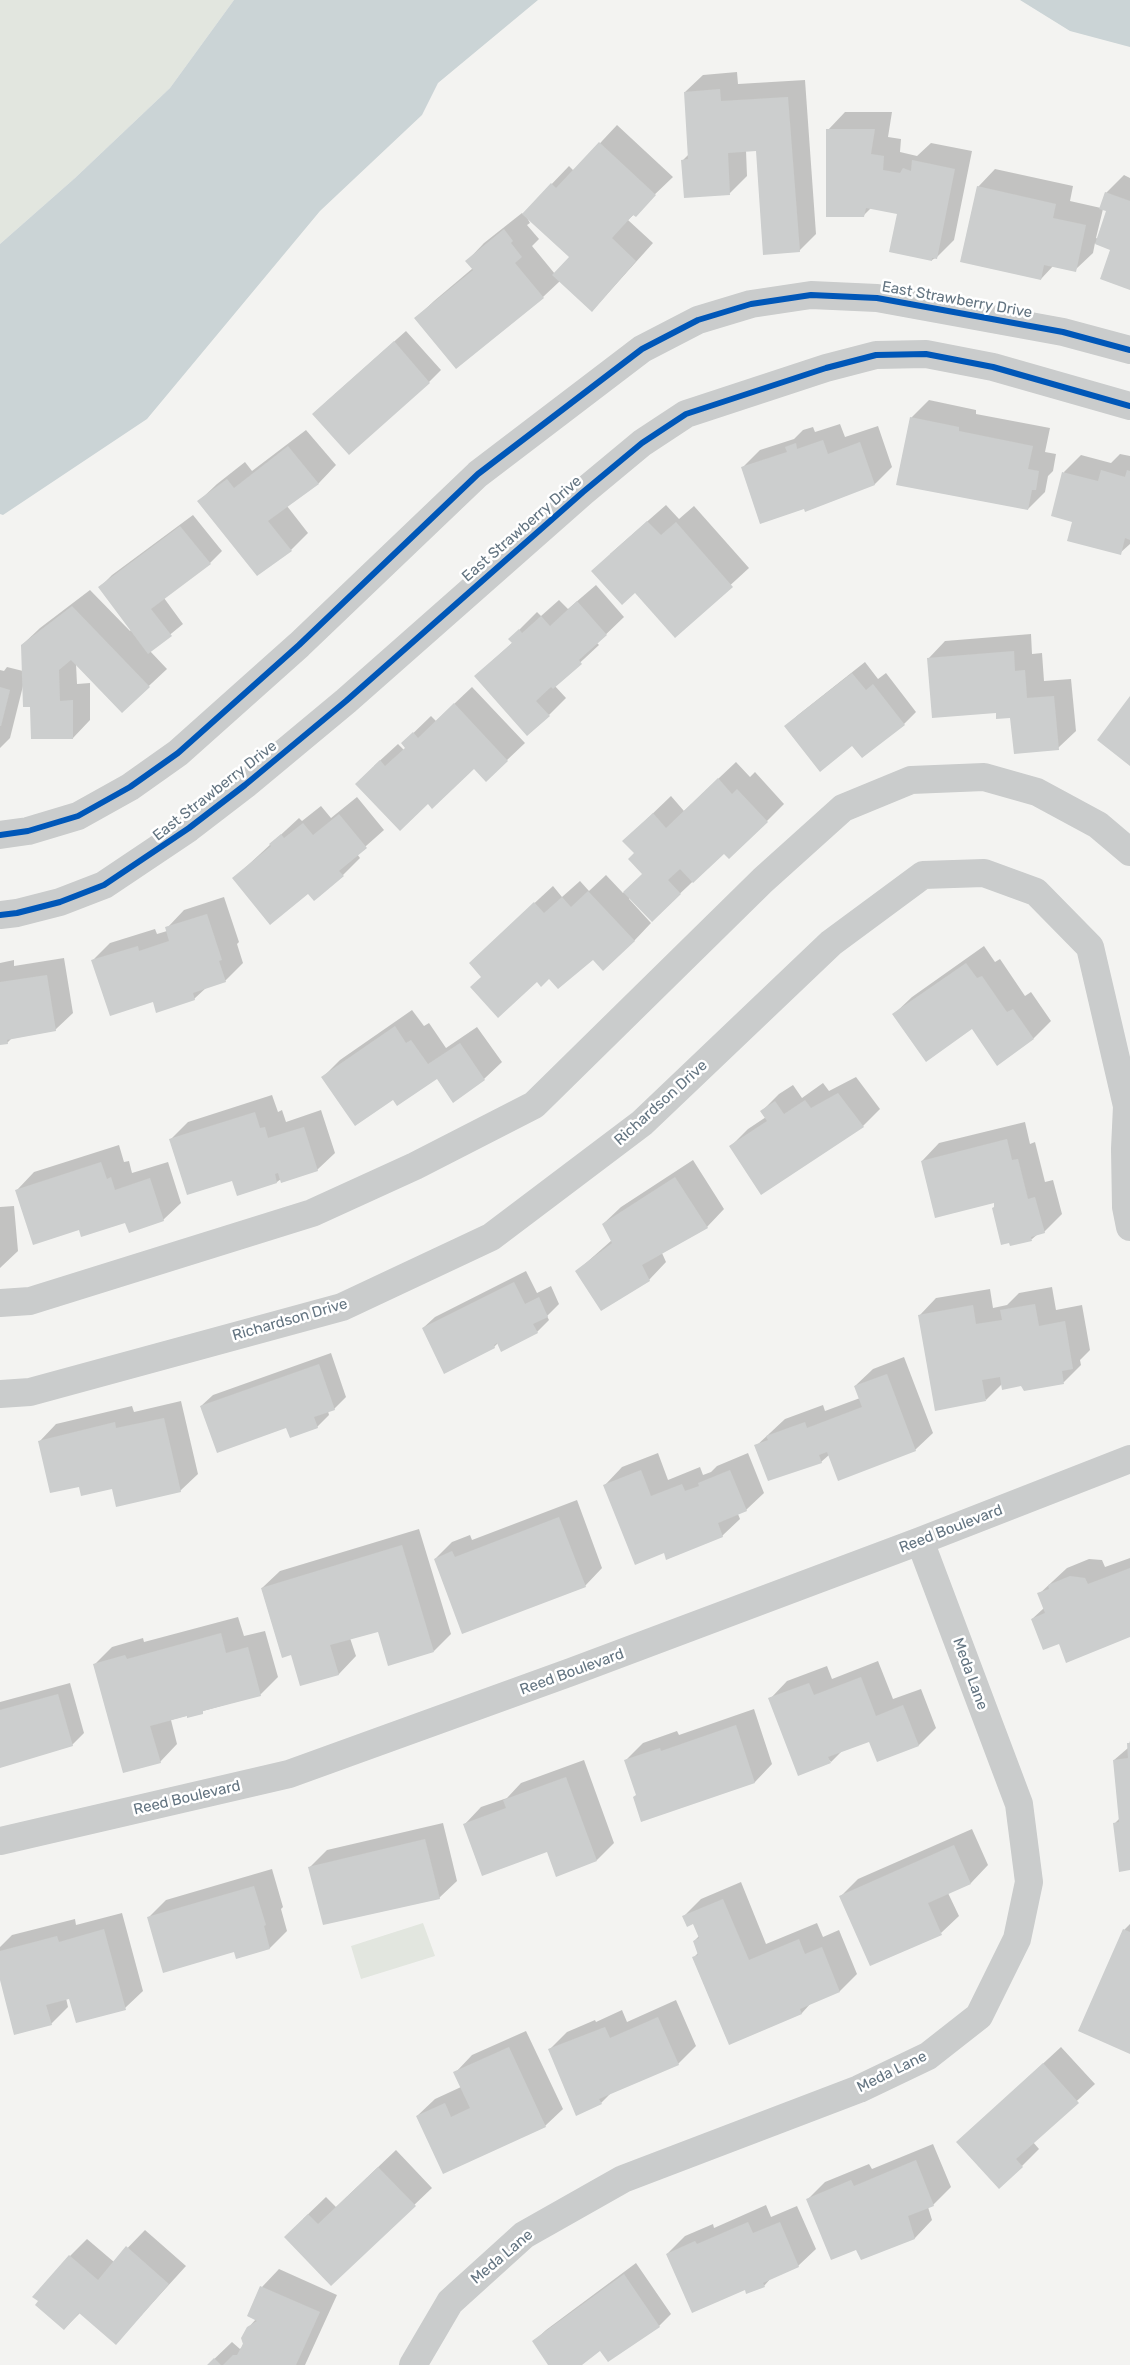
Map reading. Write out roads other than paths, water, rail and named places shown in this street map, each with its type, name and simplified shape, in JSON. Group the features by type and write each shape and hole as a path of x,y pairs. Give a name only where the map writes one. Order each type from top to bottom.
{"street":[{"name":"East Strawberry Drive","path":"0,835 28,831 78,816 130,787 178,752 299,645 478,474 642,350 698,320 751,304 811,295 877,298 1063,332 1130,350"},
{"name":"East Strawberry Drive","path":"0,915 17,913 60,902 104,885 189,828 245,785 346,701 634,449 686,414 834,366 876,355 918,354 993,366 1130,406"},
{"path":"0,1303 30,1301 312,1213 415,1166 534,1105 763,880 843,808 911,780 984,777 1037,792 1098,825 1130,852"},
{"name":"Richardson Drive","path":"0,1394 30,1392 342,1307 491,1237 642,1123 831,943 923,875 984,873 1036,892 1090,947 1129,1103 1125,1149 1126,1208 1130,1227"},
{"name":"Reed Boulevard","path":"0,1841 289,1774 571,1672 920,1541 1130,1459"},
{"name":"Meda Lane","path":"413,2365 450,2302 524,2235 623,2179 859,2089 928,2056 978,2016 1017,1939 1029,1882 1019,1804 920,1541"}]}
